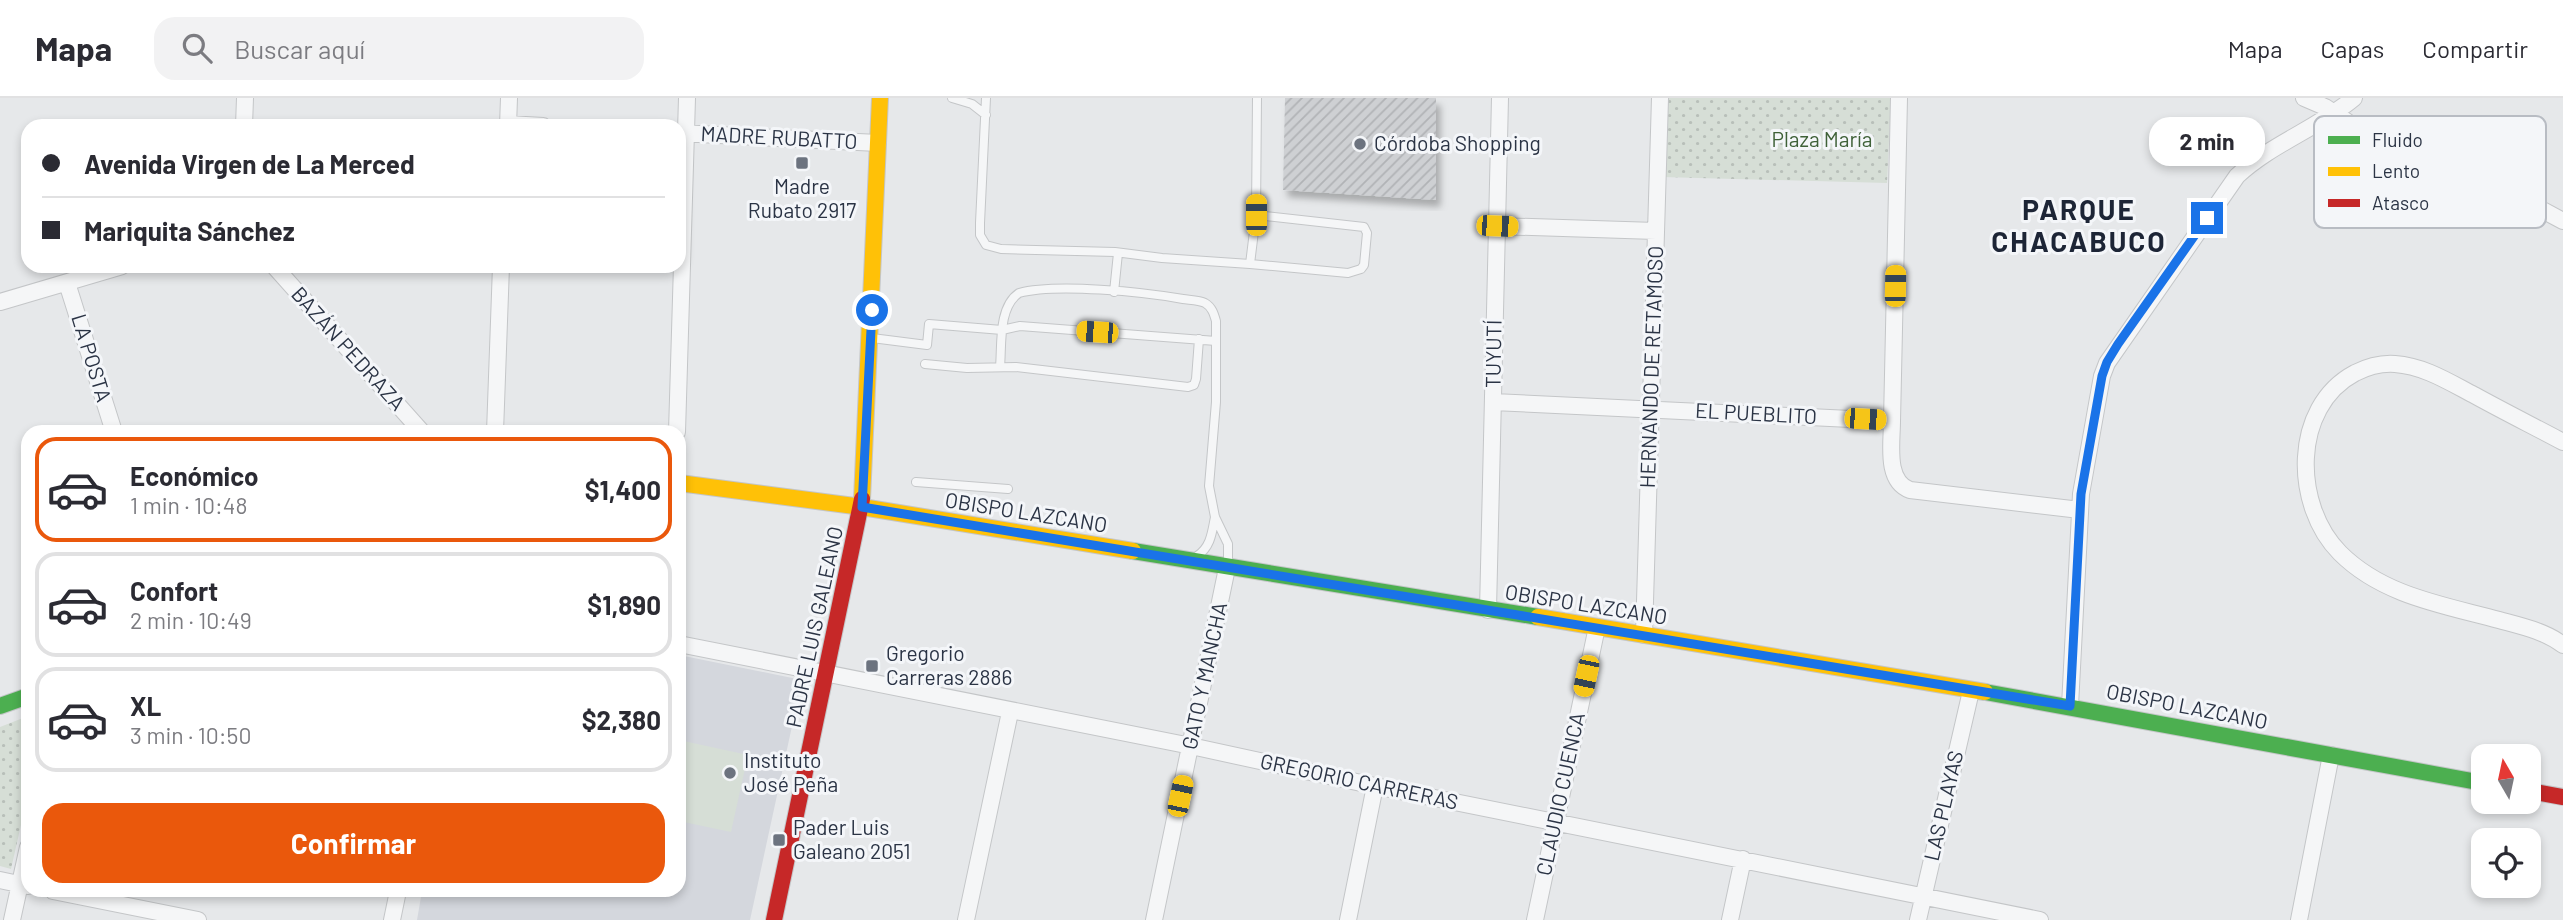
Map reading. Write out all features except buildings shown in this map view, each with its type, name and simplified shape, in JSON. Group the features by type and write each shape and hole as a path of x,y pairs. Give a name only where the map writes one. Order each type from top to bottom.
{"main road":[{"name":"PADRE LUIS GALEANO","path":"774,920 862,507 880,98"},
{"name":"OBISPO LAZCANO","path":"686,485 862,507 1597,627 2070,706 2471,781"},
{"path":"0,706 21,698"},
{"path":"2541,793 2563,797"}],"street":[{"path":"244,119 245,98"},
{"path":"508,119 509,98"},
{"path":"684,119 687,98"},
{"name":"TUYUTÍ","path":"1488,610 1500,98"},
{"name":"HERNANDO DE RETAMOSO","path":"1644,635 1660,98"},
{"path":"1899,98 1893,469 1901,486 1910,490 2080,510"},
{"path":"2304,98 2338,116"},
{"path":"2332,116 2354,98"},
{"path":"2070,706 2080,510 2102,376 2107,362 2237,176 2261,157 2314,126"},
{"name":"MADRE RUBATTO","path":"686,133 878,143"},
{"path":"2546,212 2563,221"},
{"path":"1497,226 1656,231"},
{"path":"0,302 99,273"},
{"name":"BAZÁN PEDRAZA","path":"280,273 416,425"},
{"path":"495,425 501,273"},
{"path":"677,425 680,273"},
{"name":"LA POSTA","path":"67,283 112,425"},
{"path":"2563,442 2432,373 2395,363 2362,369 2331,390 2314,418 2306,451 2309,490 2321,526 2330,542 2356,566 2375,580 2403,594 2530,628 2556,639 2563,645"},
{"name":"EL PUEBLITO","path":"1493,402 1892,421"},
{"name":"GATO Y MANCHA","path":"1154,920 1227,568"},
{"name":"CLAUDIO CUENCA","path":"1535,920 1597,627"},
{"name":"GREGORIO CARRERAS","path":"686,645 2040,920"},
{"name":"LAS PLAYAS","path":"1918,920 1971,691"},
{"path":"966,920 1010,712"},
{"path":"2299,920 2331,755"},
{"path":"1348,920 1375,786"},
{"path":"1730,920 1743,859"},
{"path":"0,880 21,884"},
{"path":"12,920 21,894"},
{"path":"83,897 198,920"},
{"path":"392,920 397,897"}],"lane":[{"path":"952,98 972,104 986,115"},
{"path":"986,98 980,223 980,235 986,245 1002,249 1118,253 1348,273 1361,269 1364,265 1367,233 1364,227 1256,215"},
{"path":"1250,264 1256,215 1257,98"},
{"path":"1000,367 1002,330 1007,309 1014,296 1019,293 1073,289 1114,292 1118,253"},
{"name":"GATO Y MANCHA","path":"1114,292 1205,303 1213,311 1216,321 1216,402 1209,476 1211,503 1227,544 1227,568"},
{"path":"870,337 927,345 929,324 1002,330 1020,326 1216,341"},
{"path":"925,364 1000,367 1188,387 1194,384 1196,379 1199,340"},
{"path":"916,482 1008,489"},
{"name":"GATO Y MANCHA","path":"1188,561 1207,547 1215,517"}],"shaded area":[{"name":"Instituto José Peña","path":"686,656 802,680 750,920 417,920 421,897 686,897"}],"green space":[{"name":"Plaza María","path":"1661,98 1891,98 1887,183 1662,177"},
{"path":"21,719 21,825 11,869 0,866 0,727"},
{"path":"686,742 748,755 731,832 686,822"}],"traffic: fast":[{"path":"1133,551 1538,617"},
{"path":"1985,692 2471,781"},
{"path":"0,706 21,698"}],"traffic: slow":[{"path":"862,499 880,98"},
{"path":"686,484 862,507 1133,551"},
{"path":"1538,617 1985,692"}],"traffic: jam":[{"path":"774,920 862,499"},
{"path":"2541,793 2563,797"}],"place":[{"name":"Córdoba Shopping","path":"1360,144"},
{"name":"Madre Rubato 2917","path":"802,163"},
{"name":"Gregorio Carreras 2886","path":"872,666"},
{"name":"Instituto José Peña","path":"730,773"},
{"name":"Pader Luis Galeano 2051","path":"779,840"}],"district":[{"name":"PARQUE CHACABUCO","path":"2079,226"}],"route":[{"path":"872,310 862,507 2070,706 2081,494 2102,376 2118,344 2207,218"}]}
